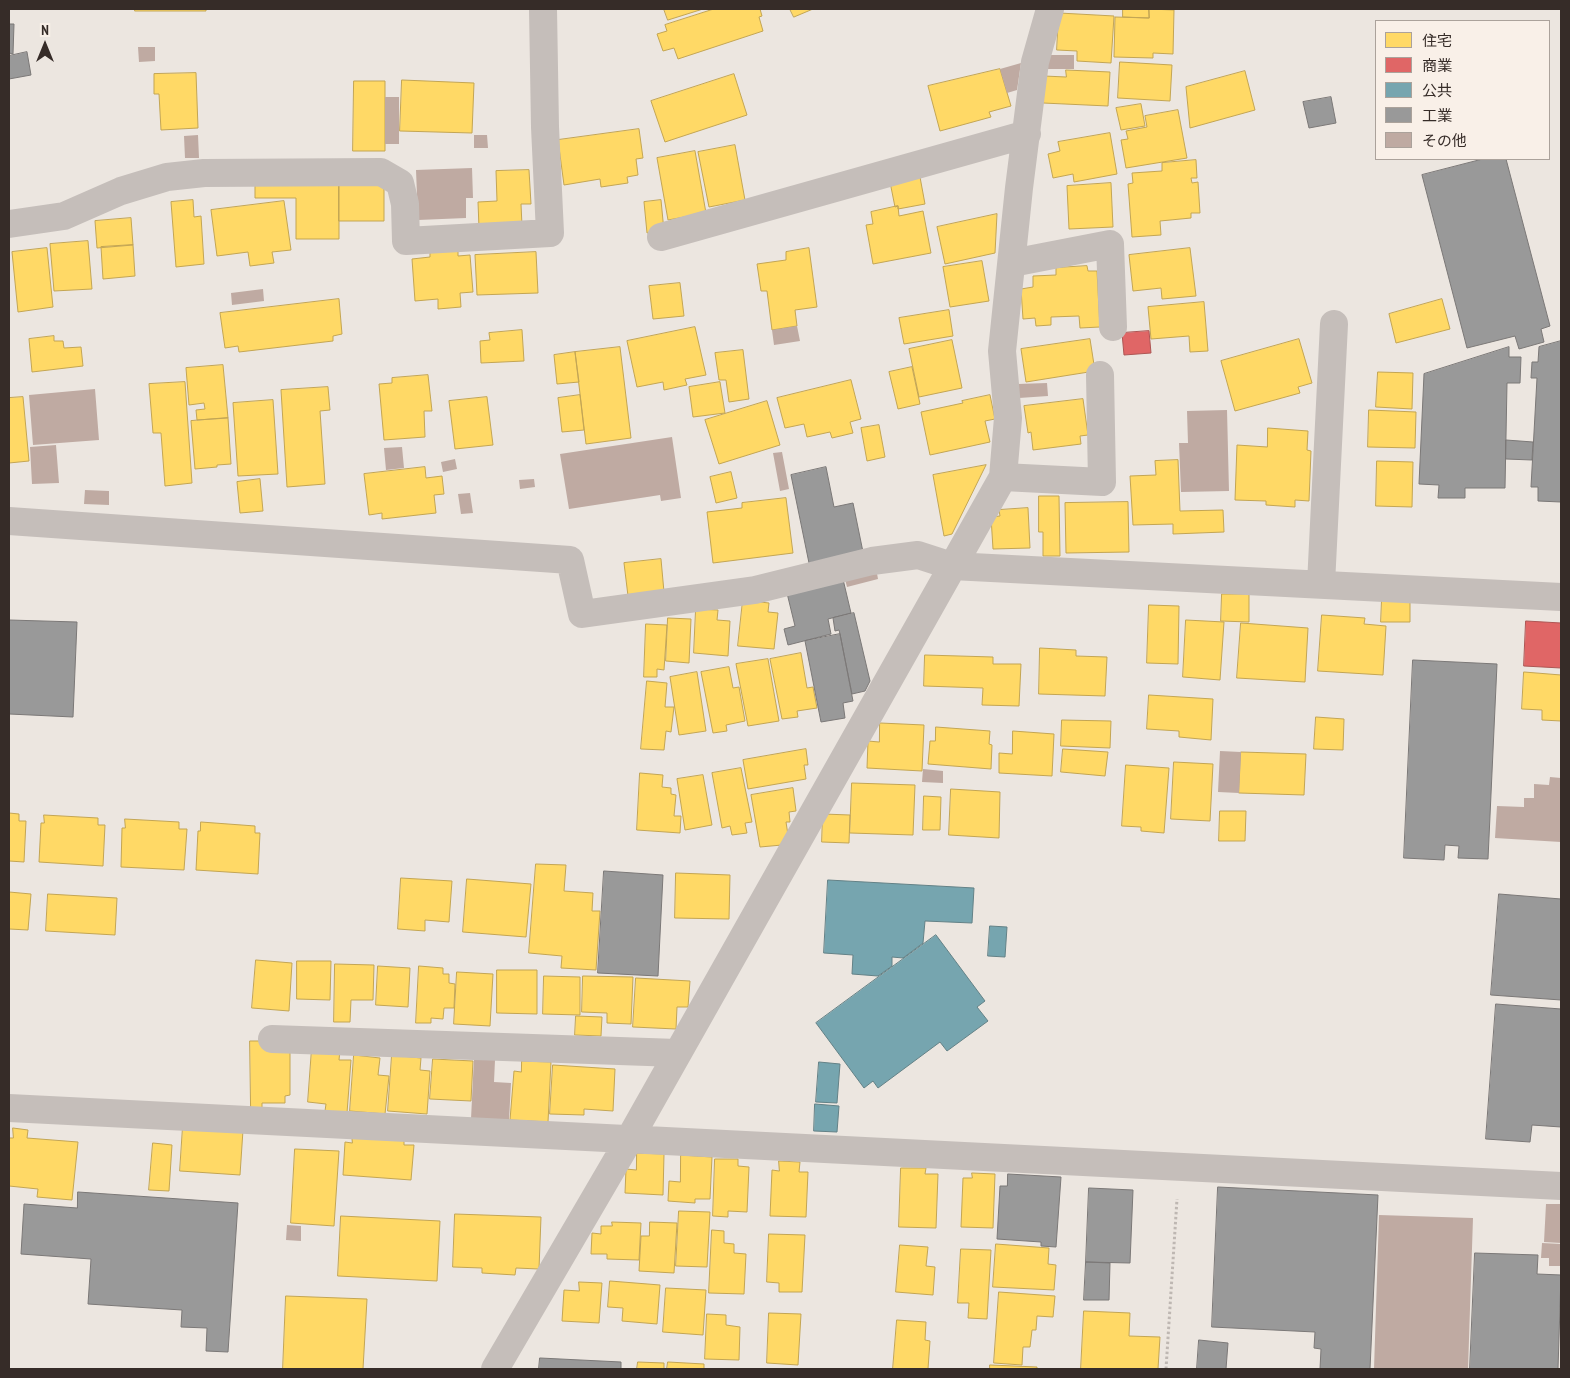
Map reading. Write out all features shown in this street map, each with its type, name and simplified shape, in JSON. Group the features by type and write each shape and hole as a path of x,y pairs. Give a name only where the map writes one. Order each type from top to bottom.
{"street":[{"path":"9,224 64,216 121,191 167,177 204,173 381,172 400,183 405,204 406,241 550,233 545,126 543,9"},
{"path":"495,1369 630,1138 1003,477 1008,418 1002,351 1019,188 1035,62 1050,9"},
{"path":"661,237 1027,134"},
{"path":"1012,263 1110,244 1113,327"},
{"path":"1321,584 1334,324"},
{"path":"1003,477 1102,482 1100,375"},
{"path":"9,521 570,560 582,614 755,590 872,561 918,554 952,566 1561,597"},
{"path":"272,1039 677,1053"},
{"path":"9,1108 1561,1186"}],"path":[{"path":"1166,1369 1178,1168"}],"building: 住宅":[{"path":"135,9 206,9 206,11 135,11"},
{"path":"664,9 703,9 668,20"},
{"path":"714,9 760,9 762,16 759,17 763,31 678,59 674,48 663,51 657,34 667,31 665,25"},
{"path":"790,9 813,9 794,17"},
{"path":"1123,9 1149,9 1149,18 1123,17"},
{"path":"1149,9 1174,10 1173,54 1153,53 1153,58 1114,57 1115,17 1149,18"},
{"path":"1059,13 1114,16 1111,63 1077,61 1077,51 1057,50"},
{"path":"1120,62 1172,65 1170,101 1118,98"},
{"path":"1000,69 1011,106 989,112 991,117 940,131 928,86"},
{"path":"1066,70 1110,72 1108,106 1043,103 1044,76 1066,77"},
{"path":"1245,71 1255,110 1190,128 1186,87"},
{"path":"196,73 198,128 161,130 159,94 154,94 154,74"},
{"path":"734,74 747,115 665,142 651,101"},
{"path":"402,80 474,83 472,133 400,131"},
{"path":"354,81 385,81 385,151 353,151"},
{"path":"1141,104 1145,126 1121,130 1116,108"},
{"path":"1178,110 1187,158 1126,168 1121,140 1128,139 1126,131 1147,127 1145,116"},
{"path":"639,129 643,158 636,159 638,175 627,177 628,183 601,187 600,179 564,185 558,140"},
{"path":"1110,133 1117,174 1074,182 1073,174 1053,178 1048,154 1060,151 1058,142"},
{"path":"735,145 745,200 709,207 698,152"},
{"path":"695,151 706,213 668,220 657,158"},
{"path":"1196,160 1197,178 1191,178 1192,183 1198,182 1200,213 1191,213 1191,218 1160,221 1161,235 1132,237 1128,184 1133,183 1132,173 1162,171 1162,163"},
{"path":"529,170 531,204 521,204 522,226 479,228 478,202 497,201 496,171"},
{"path":"920,177 925,204 898,209 898,206 895,207 890,182"},
{"path":"1111,183 1113,227 1069,229 1067,186"},
{"path":"339,184 384,184 384,221 339,221"},
{"path":"339,184 339,239 296,239 296,198 255,198 255,185"},
{"path":"193,200 194,217 201,216 204,264 176,267 171,202"},
{"path":"661,200 664,231 647,233 644,202"},
{"path":"284,201 291,250 272,252 274,263 250,266 248,252 217,256 211,210"},
{"path":"898,206 899,216 923,211 931,253 873,264 866,225 873,224 871,212"},
{"path":"997,214 995,253 945,264 937,227"},
{"path":"131,218 133,245 97,248 95,221"},
{"path":"88,241 92,289 54,291 50,244"},
{"path":"133,245 135,276 103,279 101,247"},
{"path":"458,246 458,256 470,255 473,292 460,293 461,307 438,309 438,299 415,301 412,259 430,257 430,248"},
{"path":"47,248 53,307 18,312 12,252"},
{"path":"809,248 817,307 795,310 797,326 772,330 767,291 761,291 757,264 786,260 786,252"},
{"path":"1190,248 1196,296 1162,299 1161,288 1133,291 1129,255"},
{"path":"536,252 538,293 477,295 475,255"},
{"path":"982,261 989,301 950,307 943,267"},
{"path":"1087,266 1088,271 1097,271 1100,327 1080,328 1079,316 1051,317 1051,325 1036,326 1035,318 1023,319 1021,289 1033,287 1033,276 1056,275 1056,268"},
{"path":"680,283 684,316 653,319 649,286"},
{"path":"339,299 342,334 333,336 333,341 239,352 238,346 225,348 220,313"},
{"path":"1442,299 1450,329 1396,343 1389,314"},
{"path":"1204,302 1208,351 1190,352 1189,336 1151,339 1148,307"},
{"path":"949,310 953,336 904,344 899,318"},
{"path":"695,327 706,375 685,379 687,385 664,390 663,382 637,387 627,341"},
{"path":"522,330 524,361 481,363 480,341 490,340 489,333"},
{"path":"54,336 54,341 63,341 64,348 81,347 83,366 32,372 29,339"},
{"path":"1090,339 1095,371 1026,382 1021,349"},
{"path":"1299,339 1312,383 1298,387 1300,393 1235,411 1221,361"},
{"path":"952,340 962,388 919,397 909,349"},
{"path":"620,347 631,438 586,444 575,352"},
{"path":"743,350 749,399 729,402 726,380 719,380 715,353"},
{"path":"575,352 579,382 557,384 554,355"},
{"path":"223,365 228,418 197,420 196,410 205,409 204,403 189,405 186,368"},
{"path":"912,367 920,404 898,409 889,372"},
{"path":"1378,372 1413,373 1412,409 1376,407"},
{"path":"428,375 432,411 424,411 425,437 384,440 379,384 392,383 392,378"},
{"path":"851,380 861,419 850,422 853,433 832,438 830,432 807,437 804,424 785,428 777,398"},
{"path":"185,382 192,483 165,486 161,433 153,433 149,384"},
{"path":"720,382 725,413 693,417 689,387"},
{"path":"328,387 330,410 320,411 325,484 287,487 281,390"},
{"path":"580,395 584,430 562,432 558,398"},
{"path":"990,395 995,419 985,421 990,442 930,455 921,412"},
{"path":"23,397 29,461 9,463 9,398"},
{"path":"487,397 493,445 455,449 449,401"},
{"path":"1083,399 1088,435 1080,436 1081,444 1033,450 1031,432 1028,433 1024,406"},
{"path":"273,400 278,474 238,476 233,403"},
{"path":"767,401 780,445 719,464 705,420"},
{"path":"1369,410 1416,412 1415,448 1368,447"},
{"path":"228,418 231,464 195,469 191,421"},
{"path":"879,425 885,457 867,461 861,428"},
{"path":"1268,428 1308,431 1307,450 1311,451 1309,501 1295,500 1295,507 1266,505 1266,501 1235,500 1237,445 1267,447"},
{"path":"1178,460 1180,511 1223,510 1224,532 1173,534 1173,524 1133,525 1130,476 1156,475 1155,461"},
{"path":"1377,461 1413,462 1412,507 1376,506"},
{"path":"986,465 952,534 944,536 933,475"},
{"path":"425,467 426,478 442,476 444,494 434,495 436,513 382,519 382,513 369,515 364,474"},
{"path":"731,472 737,498 716,503 710,477"},
{"path":"260,479 263,511 240,513 237,482"},
{"path":"1039,496 1059,496 1060,556 1043,556 1043,532 1039,532"},
{"path":"786,498 793,553 713,563 707,512 742,508 742,503"},
{"path":"1128,502 1129,552 1066,553 1065,503"},
{"path":"1028,508 1030,548 993,549 991,517 1000,516 999,510"},
{"path":"661,559 664,592 628,596 624,563"},
{"path":"1222,594 1249,594 1249,622 1221,621"},
{"path":"1382,599 1410,599 1410,622 1381,622"},
{"path":"743,600 769,603 768,612 778,613 774,649 738,646"},
{"path":"1149,605 1179,606 1178,664 1147,663"},
{"path":"696,609 718,610 717,620 730,621 728,656 694,653"},
{"path":"1322,615 1365,618 1364,624 1386,626 1383,675 1318,671"},
{"path":"668,618 691,619 689,663 666,661"},
{"path":"1186,620 1224,622 1220,680 1183,677"},
{"path":"1241,623 1308,628 1305,682 1237,678"},
{"path":"646,624 667,625 664,670 657,669 657,677 644,677"},
{"path":"1040,648 1076,650 1076,656 1107,657 1105,696 1039,694"},
{"path":"801,653 807,688 813,687 817,708 797,711 798,717 782,719 770,659"},
{"path":"925,655 993,657 993,664 1021,664 1019,706 982,705 983,688 924,686"},
{"path":"768,659 779,721 748,726 736,664"},
{"path":"729,667 733,688 739,687 745,721 726,725 727,731 713,733 701,672"},
{"path":"697,672 706,731 679,735 670,677"},
{"path":"1524,672 1561,675 1561,721 1542,720 1542,710 1522,709"},
{"path":"647,681 667,683 665,707 674,707 671,732 666,731 664,750 641,749"},
{"path":"1149,695 1213,699 1211,740 1179,737 1179,731 1147,729"},
{"path":"1316,717 1344,719 1343,750 1314,749"},
{"path":"1062,720 1111,721 1110,748 1061,746"},
{"path":"880,723 924,725 922,771 867,768 868,741 879,742"},
{"path":"936,727 990,731 989,744 992,745 991,769 928,764 930,741 935,741"},
{"path":"1013,731 1054,734 1052,776 999,773 999,753 1012,754"},
{"path":"806,749 808,765 804,765 806,779 748,789 743,760"},
{"path":"1063,749 1108,752 1105,776 1061,772"},
{"path":"1241,752 1306,754 1304,795 1239,793"},
{"path":"1174,762 1213,764 1210,821 1171,819"},
{"path":"1126,765 1169,768 1164,833 1141,831 1141,827 1122,826"},
{"path":"741,768 752,822 745,823 747,833 732,835 730,826 722,828 712,773"},
{"path":"640,773 663,775 662,787 671,788 671,794 676,795 674,816 681,816 680,833 637,830"},
{"path":"703,775 712,825 685,830 677,779"},
{"path":"852,783 915,785 913,835 850,833"},
{"path":"793,788 796,811 789,812 790,822 786,822 788,835 782,845 760,847 751,795"},
{"path":"951,789 1000,792 999,838 949,835"},
{"path":"924,796 941,797 940,830 923,830"},
{"path":"1220,811 1246,811 1245,841 1219,841"},
{"path":"9,813 19,814 19,821 26,821 24,862 9,861"},
{"path":"823,814 850,815 849,843 822,842"},
{"path":"44,815 98,818 98,825 105,825 103,866 39,862 41,823 44,823"},
{"path":"125,819 179,822 179,829 187,829 184,870 121,867 122,828 125,828"},
{"path":"201,822 255,826 255,833 260,833 258,874 196,870 198,831 200,831"},
{"path":"536,864 566,865 564,891 593,893 592,911 600,911 596,970 561,968 562,956 529,953"},
{"path":"676,873 730,875 729,919 675,918"},
{"path":"401,878 452,881 449,922 425,920 425,931 398,929"},
{"path":"467,879 531,884 526,937 463,932"},
{"path":"9,892 31,894 28,930 9,929"},
{"path":"48,894 117,898 115,935 46,931"},
{"path":"256,960 292,963 289,1011 252,1008"},
{"path":"297,961 331,961 330,1000 297,999"},
{"path":"335,964 374,965 373,1000 351,1000 350,1022 334,1022"},
{"path":"378,966 410,968 408,1007 376,1005"},
{"path":"419,966 443,968 443,974 449,974 449,983 455,984 454,1008 444,1008 443,1019 431,1018 431,1023 416,1023"},
{"path":"497,970 537,970 537,1014 497,1013"},
{"path":"457,972 493,974 490,1026 454,1024"},
{"path":"544,976 580,977 580,1015 543,1014"},
{"path":"583,976 633,977 631,1024 607,1023 607,1013 582,1012"},
{"path":"636,978 690,981 688,1007 677,1007 676,1029 633,1027"},
{"path":"576,1016 602,1017 601,1036 575,1035"},
{"path":"250,1041 290,1041 290,1095 285,1096 285,1103 262,1103 262,1109 251,1109"},
{"path":"312,1048 340,1050 339,1060 351,1060 347,1113 325,1111 326,1104 308,1102"},
{"path":"354,1055 380,1058 378,1075 389,1076 385,1114 350,1111"},
{"path":"392,1055 421,1058 420,1070 430,1071 427,1114 388,1111"},
{"path":"433,1059 473,1061 471,1101 430,1099"},
{"path":"522,1061 551,1062 548,1122 510,1120 514,1071 521,1072"},
{"path":"553,1065 615,1069 613,1111 584,1109 584,1115 550,1114"},
{"path":"183,1126 243,1130 240,1175 180,1171"},
{"path":"13,1128 28,1130 27,1138 78,1142 72,1200 37,1197 38,1189 9,1186 9,1138 13,1138"},
{"path":"352,1134 404,1137 404,1145 414,1145 411,1180 343,1175 345,1142 352,1143"},
{"path":"153,1143 172,1145 169,1191 149,1190"},
{"path":"295,1149 339,1151 334,1226 291,1223"},
{"path":"637,1153 664,1154 663,1195 625,1193 626,1169 636,1170"},
{"path":"681,1155 712,1157 710,1199 695,1199 695,1203 668,1201 669,1181 680,1182"},
{"path":"715,1159 738,1159 738,1166 749,1167 747,1212 728,1211 728,1217 713,1216"},
{"path":"779,1161 800,1162 799,1172 808,1172 806,1217 770,1216 772,1170 779,1171"},
{"path":"901,1168 926,1168 925,1174 938,1174 936,1228 899,1227"},
{"path":"972,1173 995,1174 993,1228 961,1227 963,1178 972,1178"},
{"path":"679,1211 710,1212 707,1267 676,1266"},
{"path":"455,1214 541,1217 539,1269 516,1268 515,1275 482,1273 482,1268 453,1267"},
{"path":"341,1216 440,1221 437,1281 338,1276"},
{"path":"612,1222 641,1223 639,1260 607,1259 607,1254 591,1254 592,1233 601,1234 601,1226 612,1226"},
{"path":"650,1222 677,1223 674,1273 639,1271 641,1236 649,1236"},
{"path":"712,1230 724,1231 724,1243 734,1244 734,1253 746,1254 744,1294 709,1293"},
{"path":"769,1234 805,1235 802,1292 779,1292 779,1283 767,1282"},
{"path":"996,1244 1049,1248 1048,1264 1056,1265 1054,1290 993,1287"},
{"path":"900,1245 928,1247 926,1266 935,1267 933,1295 896,1292"},
{"path":"961,1249 991,1250 987,1319 968,1318 969,1303 958,1303"},
{"path":"610,1281 660,1285 657,1324 622,1321 623,1308 608,1307"},
{"path":"579,1282 602,1283 599,1323 562,1321 564,1290 579,1291"},
{"path":"666,1288 706,1290 703,1335 663,1332"},
{"path":"999,1292 1055,1296 1053,1317 1037,1316 1036,1330 1032,1330 1030,1347 1023,1347 1022,1365 994,1363"},
{"path":"286,1296 367,1299 363,1369 283,1369"},
{"path":"1084,1311 1130,1313 1129,1336 1160,1337 1158,1369 1081,1369"},
{"path":"769,1313 801,1314 798,1365 767,1363"},
{"path":"707,1314 726,1315 726,1325 740,1327 739,1360 705,1359"},
{"path":"897,1320 926,1322 925,1340 930,1341 928,1369 893,1369"},
{"path":"638,1362 664,1363 664,1369 637,1369"},
{"path":"668,1362 704,1364 704,1369 667,1369"},
{"path":"990,1365 1037,1367 1037,1369 990,1369"}],"building: 商業":[{"path":"1149,331 1151,353 1124,355 1122,333"},
{"path":"1526,621 1561,623 1561,668 1524,666"}],"building: 公共":[{"path":"828,880 974,888 972,923 925,921 923,943 903,958 892,957 892,966 878,976 852,974 853,955 824,953"},
{"path":"990,926 1007,927 1005,957 988,956"},
{"path":"936,935 985,1001 977,1007 988,1021 947,1051 940,1042 878,1088 873,1081 864,1088 816,1023"},
{"path":"819,1062 840,1064 837,1103 816,1102"},
{"path":"815,1104 839,1106 837,1132 814,1131"}],"building: 工業":[{"path":"9,24 14,24 13,54 9,53"},
{"path":"27,52 31,75 9,79 9,56"},
{"path":"1331,97 1336,123 1309,128 1303,102"},
{"path":"1479,160 1506,160 1550,326 1541,329 1544,342 1519,349 1515,336 1467,348 1422,175"},
{"path":"1561,341 1561,502 1538,501 1538,487 1531,487 1537,378 1531,378 1532,362 1538,362 1539,347"},
{"path":"1509,347 1509,357 1521,357 1520,383 1507,383 1505,488 1465,488 1465,498 1438,498 1439,485 1419,484 1424,374"},
{"path":"1506,440 1533,442 1532,460 1506,459"},
{"path":"826,467 834,507 853,503 863,552 809,563 791,475"},
{"path":"842,575 851,613 828,619 831,634 788,645 784,629 795,626 786,589"},
{"path":"854,613 870,681 865,691 852,694 839,630 835,631 833,618"},
{"path":"9,620 77,622 73,717 9,714"},
{"path":"840,634 853,701 843,703 845,718 821,722 805,641"},
{"path":"1413,660 1497,664 1488,859 1458,858 1459,846 1445,845 1444,860 1404,858"},
{"path":"604,871 663,875 658,976 598,973"},
{"path":"1499,894 1561,899 1561,1000 1491,995"},
{"path":"1496,1004 1561,1009 1561,1127 1532,1125 1530,1142 1486,1139"},
{"path":"1008,1174 1061,1177 1056,1247 1041,1246 1041,1242 997,1239 1000,1186 1007,1186"},
{"path":"1218,1187 1378,1195 1370,1369 1320,1369 1321,1349 1314,1348 1315,1332 1212,1327"},
{"path":"1089,1188 1133,1190 1130,1263 1086,1262"},
{"path":"78,1192 238,1203 228,1352 206,1351 207,1328 181,1327 182,1310 88,1304 91,1259 21,1254 24,1204 77,1208"},
{"path":"1475,1253 1538,1255 1537,1274 1561,1275 1558,1369 1470,1369"},
{"path":"1086,1262 1110,1263 1109,1300 1084,1300"},
{"path":"1199,1340 1228,1343 1226,1369 1197,1369"},
{"path":"540,1358 621,1362 621,1369 539,1369"}],"building: その他":[{"path":"138,47 155,47 155,61 139,62"},
{"path":"1048,55 1074,55 1074,69 1048,69"},
{"path":"1021,63 1017,90 1007,93 1000,69"},
{"path":"385,97 399,97 399,144 385,144"},
{"path":"198,135 199,158 185,158 184,136"},
{"path":"474,135 487,135 488,148 474,148"},
{"path":"472,168 473,198 466,198 466,218 418,220 416,170"},
{"path":"263,289 264,301 232,305 231,293"},
{"path":"797,326 800,341 774,345 772,330"},
{"path":"1047,383 1048,396 1019,398 1018,384"},
{"path":"95,389 99,440 33,445 29,395"},
{"path":"1227,410 1229,491 1181,492 1179,443 1188,443 1187,411"},
{"path":"672,437 681,498 661,501 660,495 569,509 560,454"},
{"path":"56,445 59,483 32,484 30,447"},
{"path":"402,447 404,468 386,470 384,448"},
{"path":"782,452 789,489 780,491 773,453"},
{"path":"455,459 457,469 443,472 441,462"},
{"path":"534,479 535,487 520,489 519,480"},
{"path":"85,490 109,491 109,505 84,504"},
{"path":"470,493 473,513 461,514 458,494"},
{"path":"876,568 878,579 847,587 844,575"},
{"path":"1220,751 1241,752 1239,793 1218,792"},
{"path":"923,769 943,771 943,783 922,782"},
{"path":"1550,777 1561,778 1561,842 1495,838 1497,806 1524,807 1524,798 1534,798 1534,784 1549,785"},
{"path":"474,1058 495,1060 494,1082 511,1083 509,1120 471,1119"},
{"path":"1546,1204 1561,1204 1561,1243 1544,1242"},
{"path":"1379,1215 1473,1218 1468,1369 1374,1369"},
{"path":"287,1225 301,1226 301,1241 286,1240"},
{"path":"1542,1243 1561,1244 1561,1266 1549,1266 1549,1258 1541,1258"}]}
